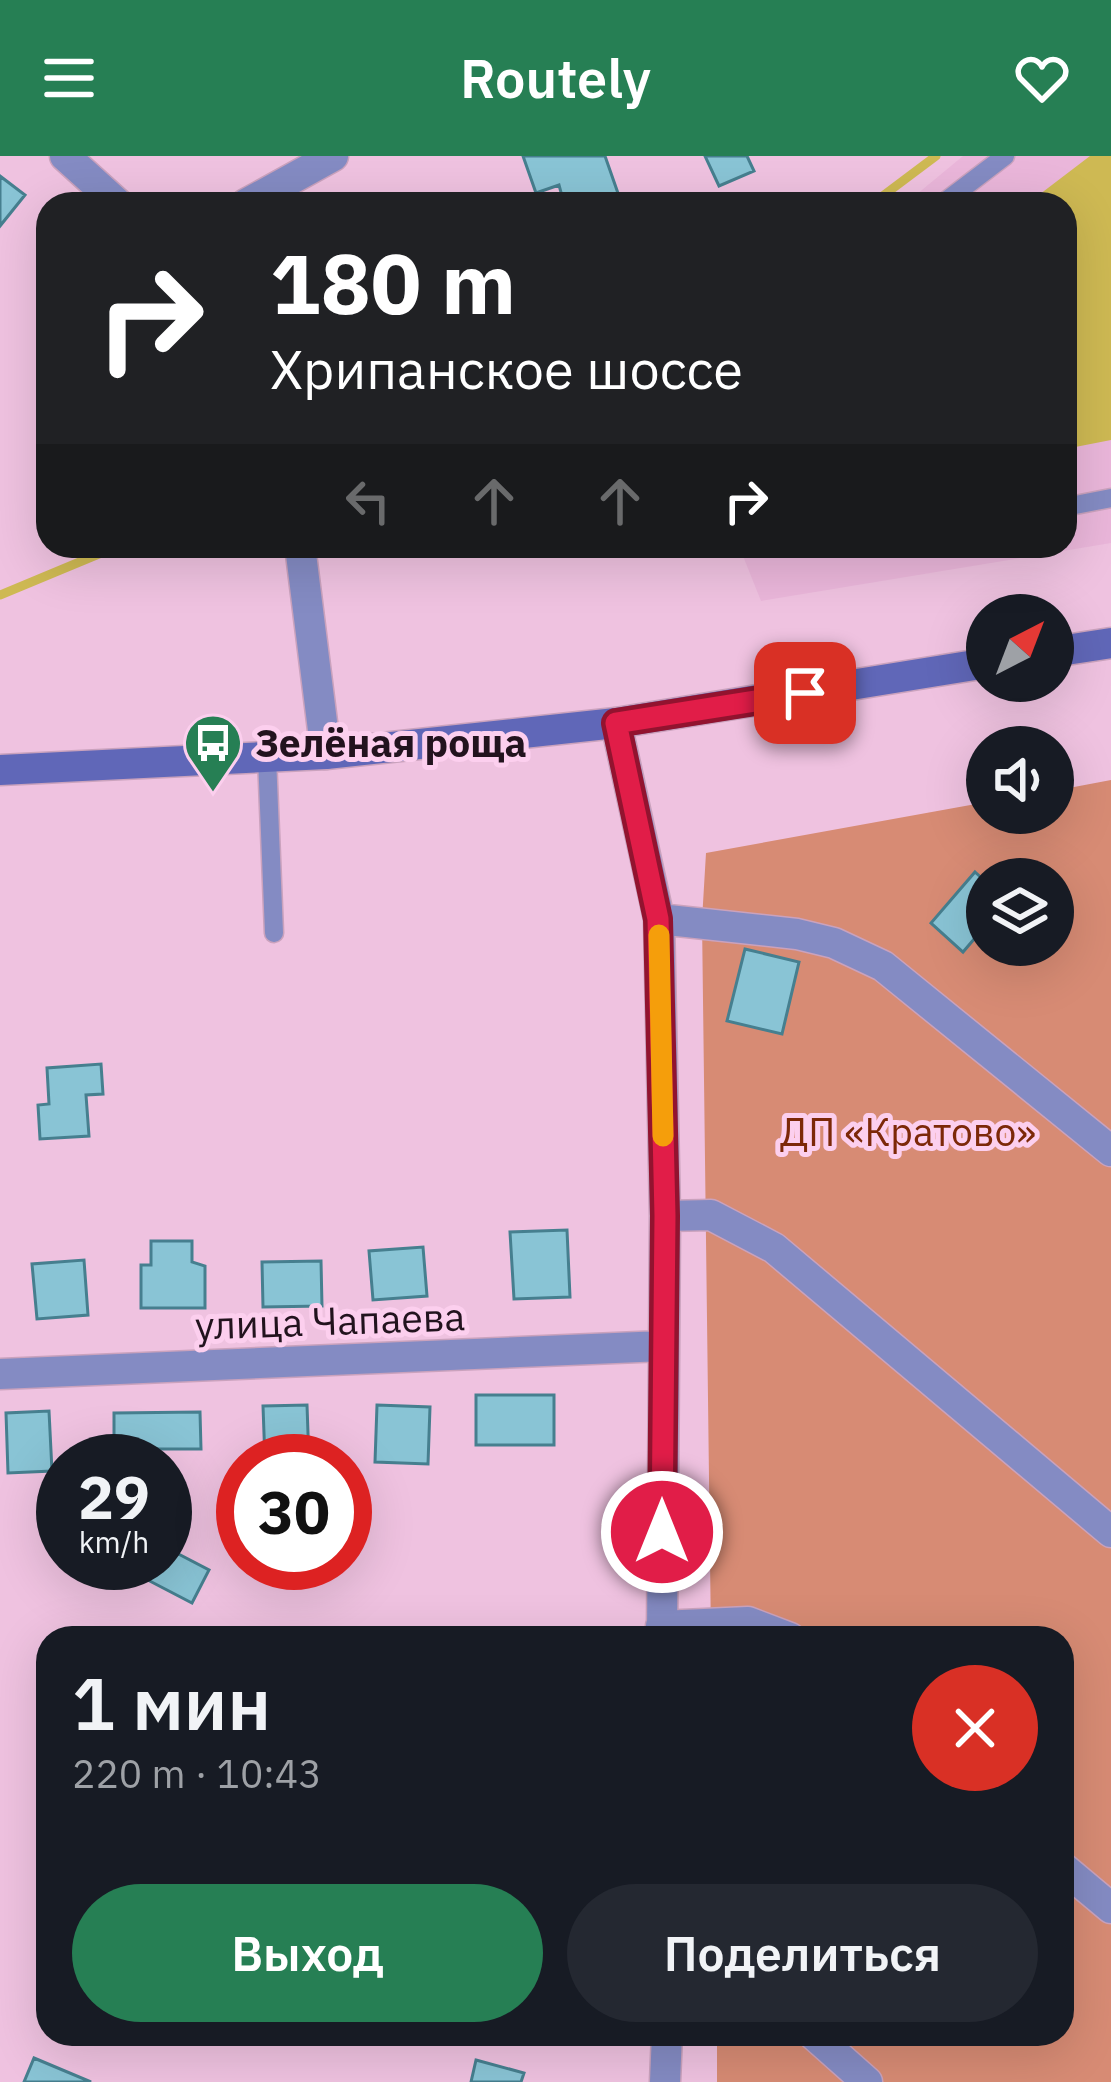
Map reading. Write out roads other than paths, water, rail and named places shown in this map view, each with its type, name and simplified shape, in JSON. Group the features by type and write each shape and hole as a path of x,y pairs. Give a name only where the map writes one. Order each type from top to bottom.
{"main road":[{"path":"1074,649 1111,643"},
{"path":"0,770 326,754 616,723 966,666"}],"street":[{"path":"65,156 105,192"},
{"path":"268,192 333,156"},
{"path":"301,558 326,754"},
{"path":"616,723 658,919 665,1216 662,1626"},
{"path":"658,919 797,934 834,943 883,966 1111,1151"},
{"path":"665,1216 711,1215 774,1248 1111,1532"},
{"name":"улица Чапаева","path":"0,1374 664,1346"},
{"path":"714,1626 748,1622 758,1626"},
{"path":"1074,1877 1111,1908"},
{"path":"665,2082 666,2046"},
{"path":"826,2046 867,2082"}],"lane":[{"path":"958,192 1005,156"},
{"path":"1077,505 1111,498"},
{"path":"267,758 274,933"}],"waterway":[{"path":"888,192 936,156"},
{"path":"0,595 89,558"}],"place":[{"name":"Зелёная роща","path":"213,794"}],"park label":[{"name":"ДП «Кратово»","path":"908,1132"}]}
